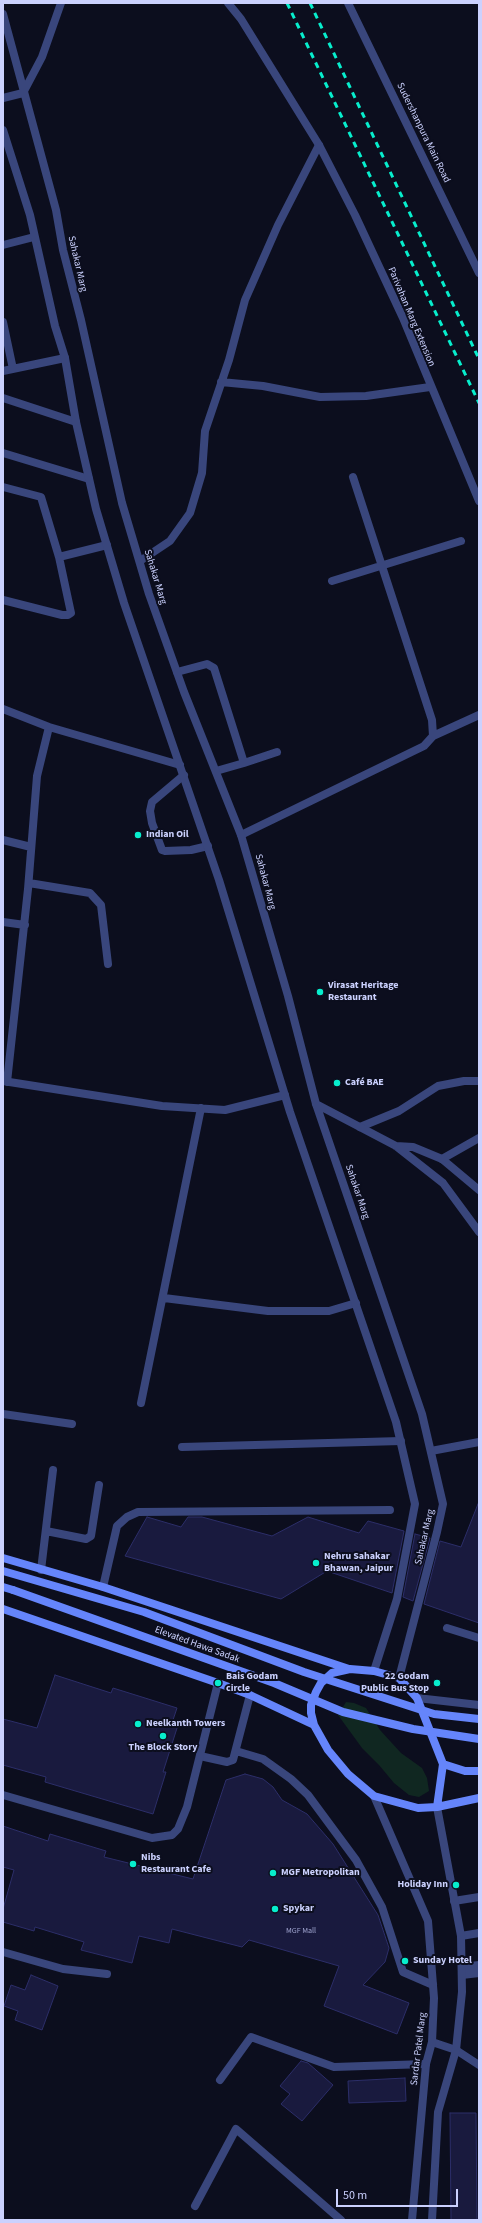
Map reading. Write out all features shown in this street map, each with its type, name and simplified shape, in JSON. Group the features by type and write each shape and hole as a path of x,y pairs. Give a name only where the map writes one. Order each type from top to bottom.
{"main road":[{"path":"3,1558 103,1587 350,1669 374,1671 399,1678 417,1698 443,1764 437,1807"},
{"name":"Elevated Hawa Sadak","path":"3,1571 144,1612 304,1672 434,1714 479,1719"},
{"name":"Elevated Hawa Sadak","path":"3,1587 274,1683 343,1712 413,1729 479,1739"},
{"path":"3,1609 218,1683 250,1695 314,1725"},
{"path":"350,1669 332,1673 321,1683 311,1705 314,1725 328,1750 348,1774 374,1796 418,1808 437,1807 479,1798"},
{"path":"443,1764 465,1771 479,1771"}],"street":[{"path":"3,98 23,93 42,57 61,3"},
{"name":"Parivahan Marg Extension","path":"228,3 241,19 319,145 355,215 403,318 430,387 479,501"},
{"name":"Sudershanpura Main Road","path":"348,3 479,272"},
{"name":"Sahakar Marg","path":"3,14 23,93 56,210 63,250 81,320 122,503 177,672 241,835 288,996 316,1104 422,1414 431,1451 443,1504 438,1532 399,1678"},
{"name":"Sahakar Marg","path":"3,130 34,237 55,326 65,358 76,422 89,479 124,602 208,846 285,1095 396,1422 401,1441 416,1504 397,1599 374,1671"},
{"path":"140,561 170,541 190,513 202,473 205,431 245,300 278,225 319,145"},
{"path":"3,245 34,237"},
{"path":"3,322 13,369"},
{"path":"3,371 65,358"},
{"path":"221,382 263,386 320,397 366,396 430,387"},
{"path":"3,398 76,422"},
{"path":"3,453 89,479"},
{"path":"353,477 432,720 433,736"},
{"path":"3,487 41,497 59,557 71,609 68,615 3,600"},
{"path":"332,581 461,541"},
{"path":"59,557 107,545"},
{"path":"177,672 207,664 214,668 244,764"},
{"path":"3,709 49,727 180,765"},
{"path":"241,835 424,746 433,736 479,716"},
{"path":"49,727 37,776 25,925 5,1082 162,1106 224,1110 285,1095"},
{"path":"216,772 278,752"},
{"path":"184,775 152,802 150,811 154,829 162,850 165,851 191,850 208,846"},
{"path":"3,840 31,847"},
{"path":"29,883 90,893 101,905 108,964"},
{"path":"3,922 25,925"},
{"path":"360,1127 399,1110 438,1086 464,1081 479,1081"},
{"path":"316,1104 396,1146 443,1183 479,1232"},
{"path":"141,1403 164,1298 201,1108"},
{"path":"442,1159 479,1138"},
{"path":"396,1146 413,1148 442,1159 479,1190"},
{"path":"164,1298 268,1311 329,1311 356,1303"},
{"path":"3,1414 72,1424"},
{"path":"182,1447 401,1441"},
{"path":"431,1451 479,1442"},
{"path":"41,1570 53,1470"},
{"path":"46,1531 86,1539 91,1536 99,1485"},
{"path":"103,1587 116,1526 127,1517 138,1512 390,1510"},
{"path":"447,1628 479,1638"},
{"path":"3,1795 152,1838 172,1835 178,1829 187,1806 218,1683"},
{"path":"200,1756 227,1762 233,1760 250,1695"},
{"path":"417,1698 479,1705"},
{"path":"236,1751 262,1759 291,1779 308,1795 356,1860 382,1907 402,1972 433,1985"},
{"name":"Sardar Patel Marg","path":"374,1796 428,1920 434,1998 432,2042 426,2064 412,2220"},
{"path":"432,2220 438,2112 456,2050 462,1971 462,1936 437,1807"},
{"path":"454,1901 479,1897"},
{"path":"462,1936 479,1933"},
{"path":"3,1952 63,1968 107,1974"},
{"path":"462,1971 479,1965"},
{"path":"462,1971 479,1973"},
{"path":"220,2080 251,2037 334,2067 426,2064"},
{"path":"432,2042 456,2050 479,2065"},
{"path":"195,2206 236,2129 341,2220"}],"green space":[{"path":"346,1702 354,1703 366,1708 380,1730 401,1753 422,1768 427,1778 429,1791 419,1797 409,1795 394,1783 362,1748 338,1715"}],"building":[{"path":"478,1504 479,1623 424,1604 440,1541 461,1547"},
{"name":"Nehru Sahakar Bhawan, Jaipur","path":"147,1517 181,1527 188,1517 202,1517 272,1536 308,1517 359,1533 368,1521 404,1531 392,1593 327,1571 281,1599 125,1556"},
{"path":"415,1534 430,1538 413,1601 403,1597"},
{"path":"55,1675 111,1693 113,1688 177,1708 172,1723 178,1725 163,1772 166,1772 153,1814 45,1782 46,1777 3,1765 3,1719 37,1728"},
{"path":"245,1774 263,1779 273,1787 282,1800 307,1814 333,1844 378,1915 389,1948 385,1962 363,1985 409,2003 397,2034 324,2006 339,1966 249,1940 242,1947 172,1929 169,1943 139,1936 132,1963 81,1950 84,1942 35,1927 34,1931 3,1922 3,1909 14,1870 3,1867 3,1826 48,1841 50,1834 106,1851 104,1857 193,1879 226,1780"},
{"path":"31,1975 58,1986 42,2030 15,2020 18,2011 4,2006 11,1985 25,1990"},
{"path":"301,2061 308,2063 333,2085 302,2121 281,2104 290,2094 280,2086"},
{"path":"405,2078 406,2101 349,2103 348,2081"},
{"path":"450,2113 476,2113 477,2220 451,2220"}],"railway":[{"path":"287,3 479,403"},
{"path":"310,3 479,359"}],"place":[{"name":"Indian Oil","path":"138,835"},
{"name":"Virasat Heritage Restaurant","path":"320,992"},
{"name":"Café BAE","path":"337,1083"},
{"name":"Nehru Sahakar Bhawan, Jaipur","path":"316,1563"},
{"name":"Bais Godam circle","path":"218,1683"},
{"name":"22 Godam Public Bus Stop","path":"437,1683"},
{"name":"Neelkanth Towers","path":"138,1724"},
{"name":"The Block Story","path":"163,1736"},
{"name":"Nibs Restaurant Cafe","path":"133,1864"},
{"name":"MGF Metropolitan","path":"273,1873"},
{"name":"Holiday Inn","path":"456,1885"},
{"name":"Spykar","path":"275,1909"},
{"name":"Sunday Hotel","path":"405,1961"}]}
